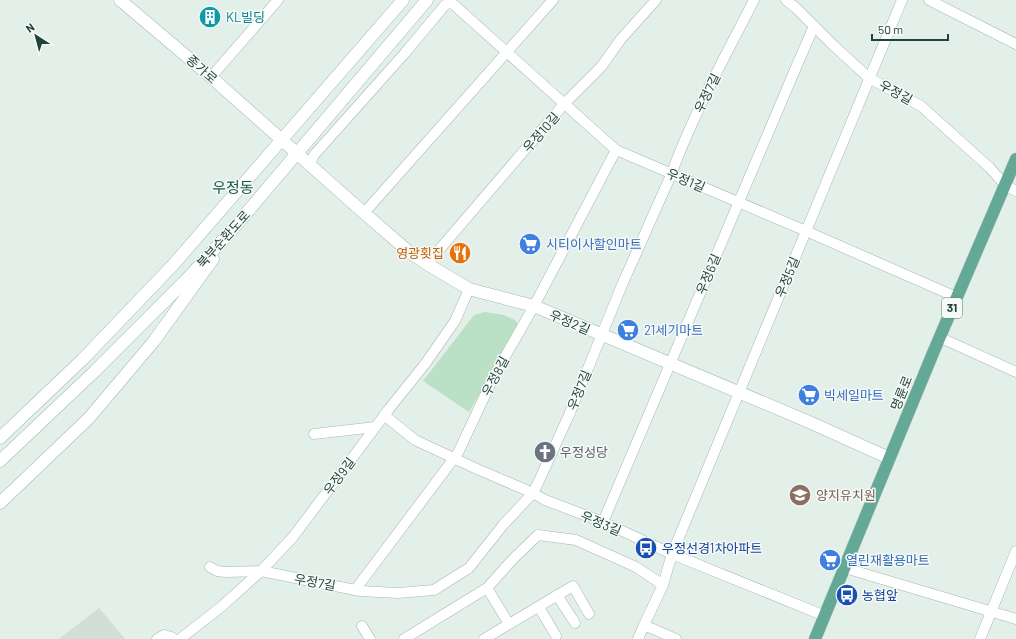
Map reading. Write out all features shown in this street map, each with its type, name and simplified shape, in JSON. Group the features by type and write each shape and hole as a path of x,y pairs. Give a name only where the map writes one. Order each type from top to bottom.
{"main road":[{"name":"종가로","path":"120,0 211,77 281,141"},
{"name":"북부순환도로","path":"0,438 83,359 158,282 212,222 403,0"},
{"name":"북부순환도로","path":"0,461 117,349 232,230 427,0"},
{"name":"우정2길","path":"281,141 408,251 469,289 534,306 889,458"},
{"name":"명륜로","path":"815,639 956,297 1016,159"},
{"path":"0,503 89,418 149,347 203,275 232,230"}],"street":[{"path":"211,77 278,0"},
{"path":"364,214 553,0"},
{"name":"우정10길","path":"427,264 564,104 601,67 621,39 656,0"},
{"name":"우정7길","path":"210,567 217,571 225,572 261,571 355,590 398,593 434,590 469,568 504,525 533,493 569,415 601,335 671,174 678,154 754,0"},
{"name":"우정길","path":"786,0 869,78 921,106 989,167 1005,185 1016,191"},
{"name":"우정5길","path":"638,639 663,585 672,554 902,0"},
{"path":"929,0 1016,44"},
{"name":"우정1길","path":"309,166 314,155 405,53 445,5 448,3 453,4 616,150 956,297"},
{"name":"우정6길","path":"603,522 814,26"},
{"name":"우정8길","path":"355,590 458,453 494,376 534,306 616,150"},
{"name":"우정9길","path":"180,639 221,607 261,571 293,537 384,415 425,364 455,321 469,289"},
{"path":"939,338 1016,372"},
{"name":"우정3길","path":"384,415 415,440 533,493 545,500 603,522 672,554 825,616"},
{"path":"314,434 375,427"},
{"path":"404,639 487,588 513,559 538,535 576,540 636,567 663,585"},
{"path":"980,639 1016,551"},
{"path":"845,568 1016,619"},
{"path":"484,639 573,586 589,614"},
{"path":"487,588 509,624"},
{"path":"557,595 575,623"},
{"path":"539,607 556,636"},
{"path":"644,625 676,639"},
{"path":"362,626 370,639"},
{"path":"157,639 164,635 174,639"}],"shaded area":[{"path":"99,608 125,639 59,639"}],"green space":[{"path":"485,312 504,315 513,319 517,322 518,327 469,412 423,381 474,315"}],"place":[{"name":"KL빌딩","path":"210,17"},
{"name":"시티이사할인마트","path":"530,244"},
{"name":"영광횟집","path":"460,253"},
{"name":"21세기마트","path":"628,330"},
{"name":"빅세일마트","path":"809,395"},
{"name":"우정성당","path":"545,452"},
{"name":"양지유치원","path":"800,495"},
{"name":"우정선경1차아파트","path":"646,548"},
{"name":"열린재활용마트","path":"830,560"},
{"name":"농협앞","path":"847,595"}],"district":[{"name":"우정동","path":"233,188"}]}
